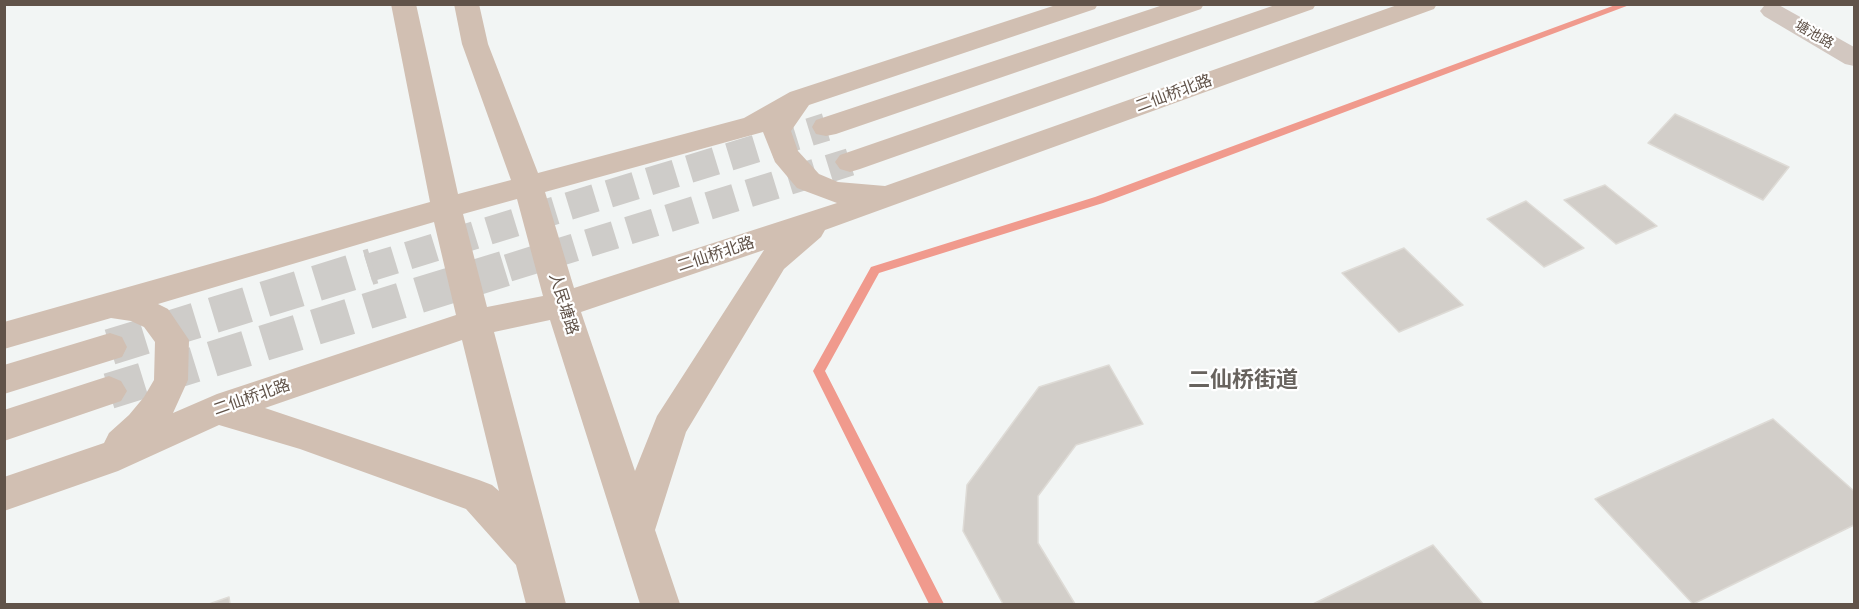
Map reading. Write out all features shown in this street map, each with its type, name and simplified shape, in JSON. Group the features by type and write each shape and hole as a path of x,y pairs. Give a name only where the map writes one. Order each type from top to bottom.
{"main road":[{"path":"403,4 446,208 546,604"},
{"name":"人民塘路","path":"465,4 476,44 529,187 562,305 660,604"},
{"path":"4,336 446,208 754,125 800,98 1086,4"},
{"path":"826,127 1192,4"},
{"path":"850,162 1304,4"},
{"name":"二仙桥北路","path":"4,494 105,460 218,409 476,322 562,305 818,221 1425,4"},
{"path":"800,98 777,131 785,154 808,181 835,192 891,195"},
{"path":"635,532 670,427 773,261 818,221"},
{"path":"105,460 158,408 171,380 172,340 156,318 137,309 110,305"},
{"path":"4,380 110,347"},
{"path":"4,426 109,392"},
{"path":"218,409 302,434 479,497 534,556"}],"street":[{"name":"塘池路","path":"1768,7 1854,58"}],"building":[{"path":"1675,114 1789,167 1763,200 1648,143"},
{"path":"1605,185 1657,226 1616,244 1564,200"},
{"path":"1526,201 1584,248 1544,267 1487,219"},
{"path":"1404,248 1463,305 1399,332 1342,273"},
{"path":"1109,365 1143,424 1076,445 1038,496 1038,543 1075,604 1003,604 963,531 967,485 1039,387"},
{"path":"1773,419 1854,491 1854,525 1693,604 1595,499"},
{"path":"1433,545 1483,604 1313,604"},
{"path":"229,597 230,604 209,604"}],"waterway":[{"path":"937,604 819,371 875,270 1099,200 1628,4"}],"tunnel":[{"path":"368,268 826,127"},
{"path":"508,268 850,162"},
{"path":"110,347 373,266"},
{"path":"109,391 513,266"}],"district":[{"name":"二仙桥街道","path":"1243,381"}]}
